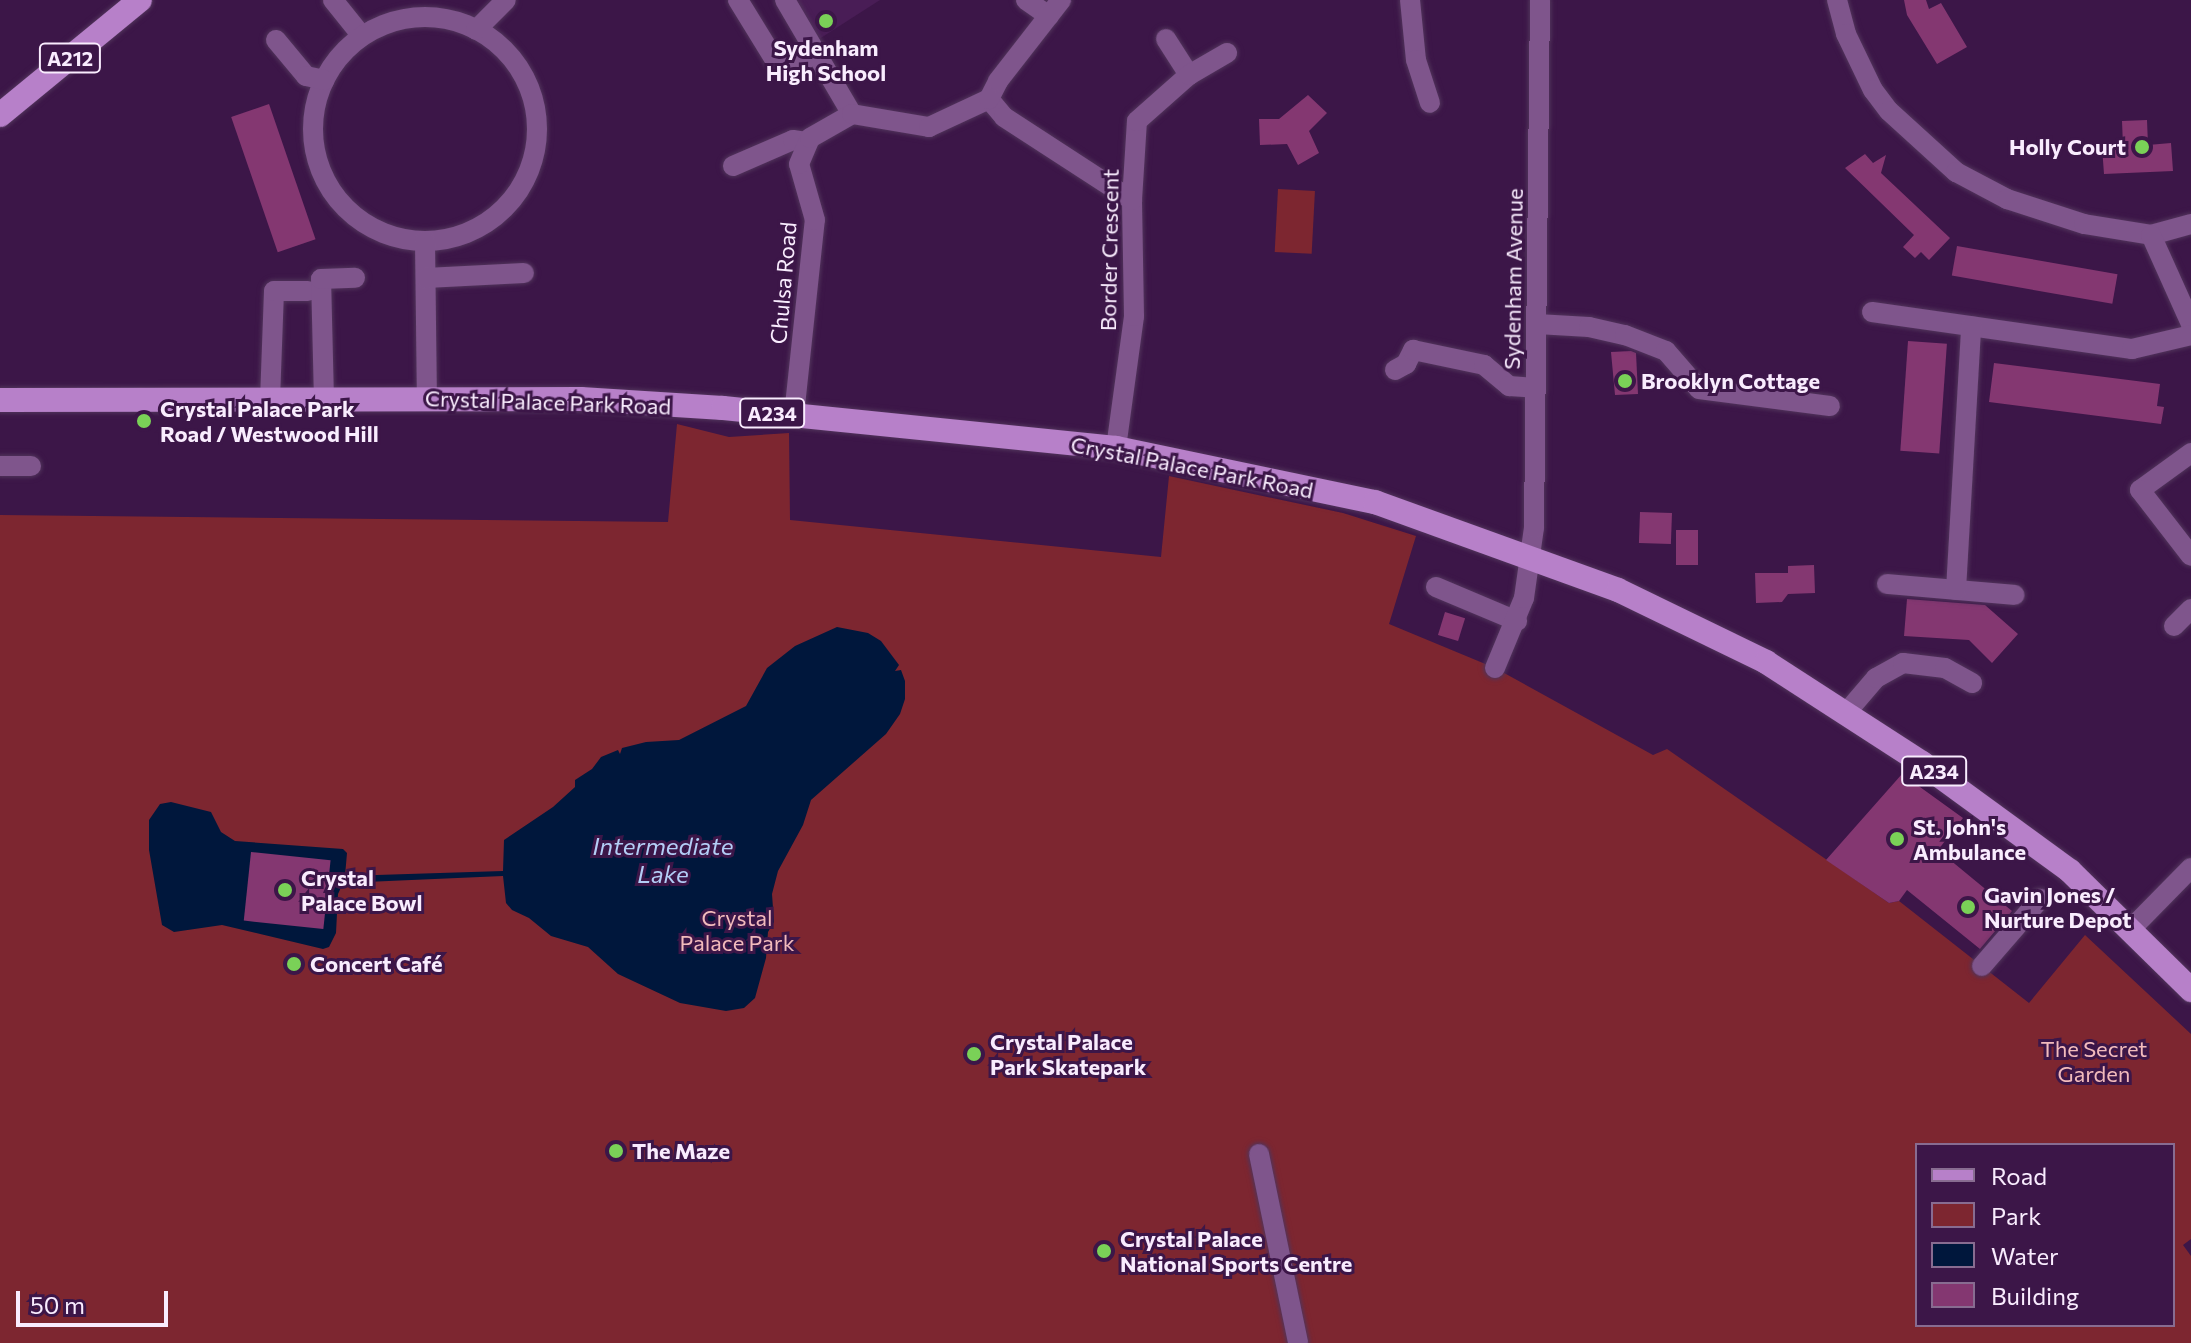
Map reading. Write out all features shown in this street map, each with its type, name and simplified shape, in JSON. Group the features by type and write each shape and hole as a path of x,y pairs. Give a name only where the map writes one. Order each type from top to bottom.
{"main road":[{"name":"A212","path":"0,115 140,0"},
{"name":"Crystal Palace Park Road","path":"0,400 581,399 794,415 1116,448 1375,502 1618,590 1753,655 1922,763 2070,871 2191,990"}],"street":[{"path":"333,0 361,35"},
{"path":"476,30 506,0"},
{"path":"738,0 778,65 790,68 816,53"},
{"path":"785,0 852,114"},
{"path":"733,166 793,140 808,142 852,114 929,127 989,99 998,81 1055,8 1026,0"},
{"path":"1410,0 1416,60 1430,103"},
{"name":"Sydenham Avenue","path":"1495,668 1524,598 1534,528 1540,0"},
{"path":"1837,0 1846,34 1873,90 1889,111 1956,172 2020,203 2084,224 2151,235 2191,224"},
{"path":"433,17 476,30 508,53 523,72 535,103 536,149 528,176 513,199 478,228 452,238 425,241 387,235 365,224 336,198 321,173 314,147 313,118 325,80 342,54 361,35 394,21 433,17"},
{"path":"1166,39 1189,75"},
{"path":"276,40 306,76 325,80"},
{"name":"Border Crescent","path":"1116,448 1134,316 1132,200 1137,121 1189,75 1227,53"},
{"path":"989,99 1004,117 1132,200"},
{"name":"Chulsa Road","path":"794,415 815,220 799,164 808,142"},
{"path":"2151,235 2191,324"},
{"path":"425,241 427,398"},
{"path":"426,278 524,273"},
{"path":"324,400 321,279 355,278"},
{"path":"270,400 274,291 308,291"},
{"path":"1872,312 2132,349 2191,335"},
{"path":"1537,324 1589,327 1666,351 1699,389 1830,406"},
{"path":"1956,590 1971,326"},
{"path":"1395,370 1406,364 1413,350 1484,365 1509,386 1536,388"},
{"path":"2191,453 2140,490 2191,556"},
{"path":"0,466 31,466"},
{"path":"1887,584 2015,595"},
{"path":"1436,587 1517,621"},
{"path":"2174,626 2191,609"},
{"path":"1846,713 1876,678 1903,663 1945,668 1972,683"},
{"path":"2130,930 2191,868"},
{"path":"1982,966 2040,899"},
{"path":"1259,1154 1298,1343"}],"shaded area":[{"name":"Sydenham High School","path":"793,0 880,0 816,41"}],"green space":[{"path":"1278,189 1315,191 1312,254 1275,252"},
{"name":"Crystal Palace Park","path":"677,424 729,437 789,433 790,520 1161,557 1169,476 1343,513 1416,536 1389,624 1495,668 1653,755 1667,749 1889,903 1899,901 2029,1003 2085,935 2191,1034 2191,1239 2183,1245 2191,1256 2191,1343 0,1343 0,515 668,522"}],"water":[{"name":"Intermediate Lake","path":"837,627 868,633 881,641 899,665 895,671 901,670 905,681 905,699 900,714 886,734 811,800 803,825 778,871 772,894 774,922 768,932 766,958 755,998 744,1008 726,1011 680,1003 618,974 588,947 551,936 529,918 512,910 506,903 503,876 343,883 338,894 336,933 329,947 323,949 222,925 174,932 162,925 149,850 149,820 160,804 171,802 211,812 221,832 235,841 343,849 347,853 345,876 503,871 504,840 553,807 575,787 575,780 592,769 601,757 618,750 620,754 622,748 646,742 679,740 746,706 767,668 795,646"}],"building":[{"path":"1904,0 1926,0 1929,9 1941,3 1967,47 1937,64 1907,15"},
{"path":"1308,95 1327,113 1309,131 1319,153 1298,165 1287,144 1260,145 1259,119 1279,119"},
{"path":"269,104 316,239 278,252 231,117"},
{"name":"Holly Court","path":"2147,120 2148,145 2171,143 2173,171 2104,174 2102,147 2123,146 2122,121"},
{"path":"1865,154 1873,163 1886,155 1881,173 1950,238 1929,260 1921,252 1915,258 1903,247 1914,235 1845,168"},
{"path":"1957,246 2118,274 2112,304 1952,276"},
{"path":"1908,341 1947,344 1939,453 1900,451"},
{"name":"Brooklyn Cottage","path":"1611,352 1636,353 1638,394 1615,395"},
{"path":"1994,363 2160,384 2157,406 2164,407 2161,424 1989,402"},
{"path":"1640,512 1672,513 1671,544 1639,543"},
{"path":"1676,530 1698,530 1698,565 1676,565"},
{"path":"1814,565 1815,593 1788,594 1782,602 1756,603 1755,573 1788,573 1788,566"},
{"path":"1907,599 1985,605 2018,634 1992,663 1969,640 1904,636"},
{"path":"1445,612 1465,618 1458,641 1438,635"},
{"name":"St. John's Ambulance","path":"1902,774 1963,818 1938,850 2012,911 1980,949 1907,890 1899,901 1889,903 1826,860"},
{"name":"Crystal Palace Bowl","path":"251,852 331,860 323,929 244,921"}],"place":[{"name":"Sydenham High School","path":"826,21"},
{"name":"Holly Court","path":"2142,147"},
{"name":"Brooklyn Cottage","path":"1625,381"},
{"name":"Crystal Palace Park Road / Westwood Hill","path":"144,421"},
{"name":"St. John's Ambulance","path":"1897,839"},
{"name":"Crystal Palace Bowl","path":"285,890"},
{"name":"Gavin Jones / Nurture Depot","path":"1968,907"},
{"name":"Concert Café","path":"294,964"},
{"name":"Crystal Palace Park Skatepark","path":"974,1054"},
{"name":"The Maze","path":"616,1151"},
{"name":"Crystal Palace National Sports Centre","path":"1104,1251"}],"park label":[{"name":"The Secret Garden","path":"2094,1060"}]}
